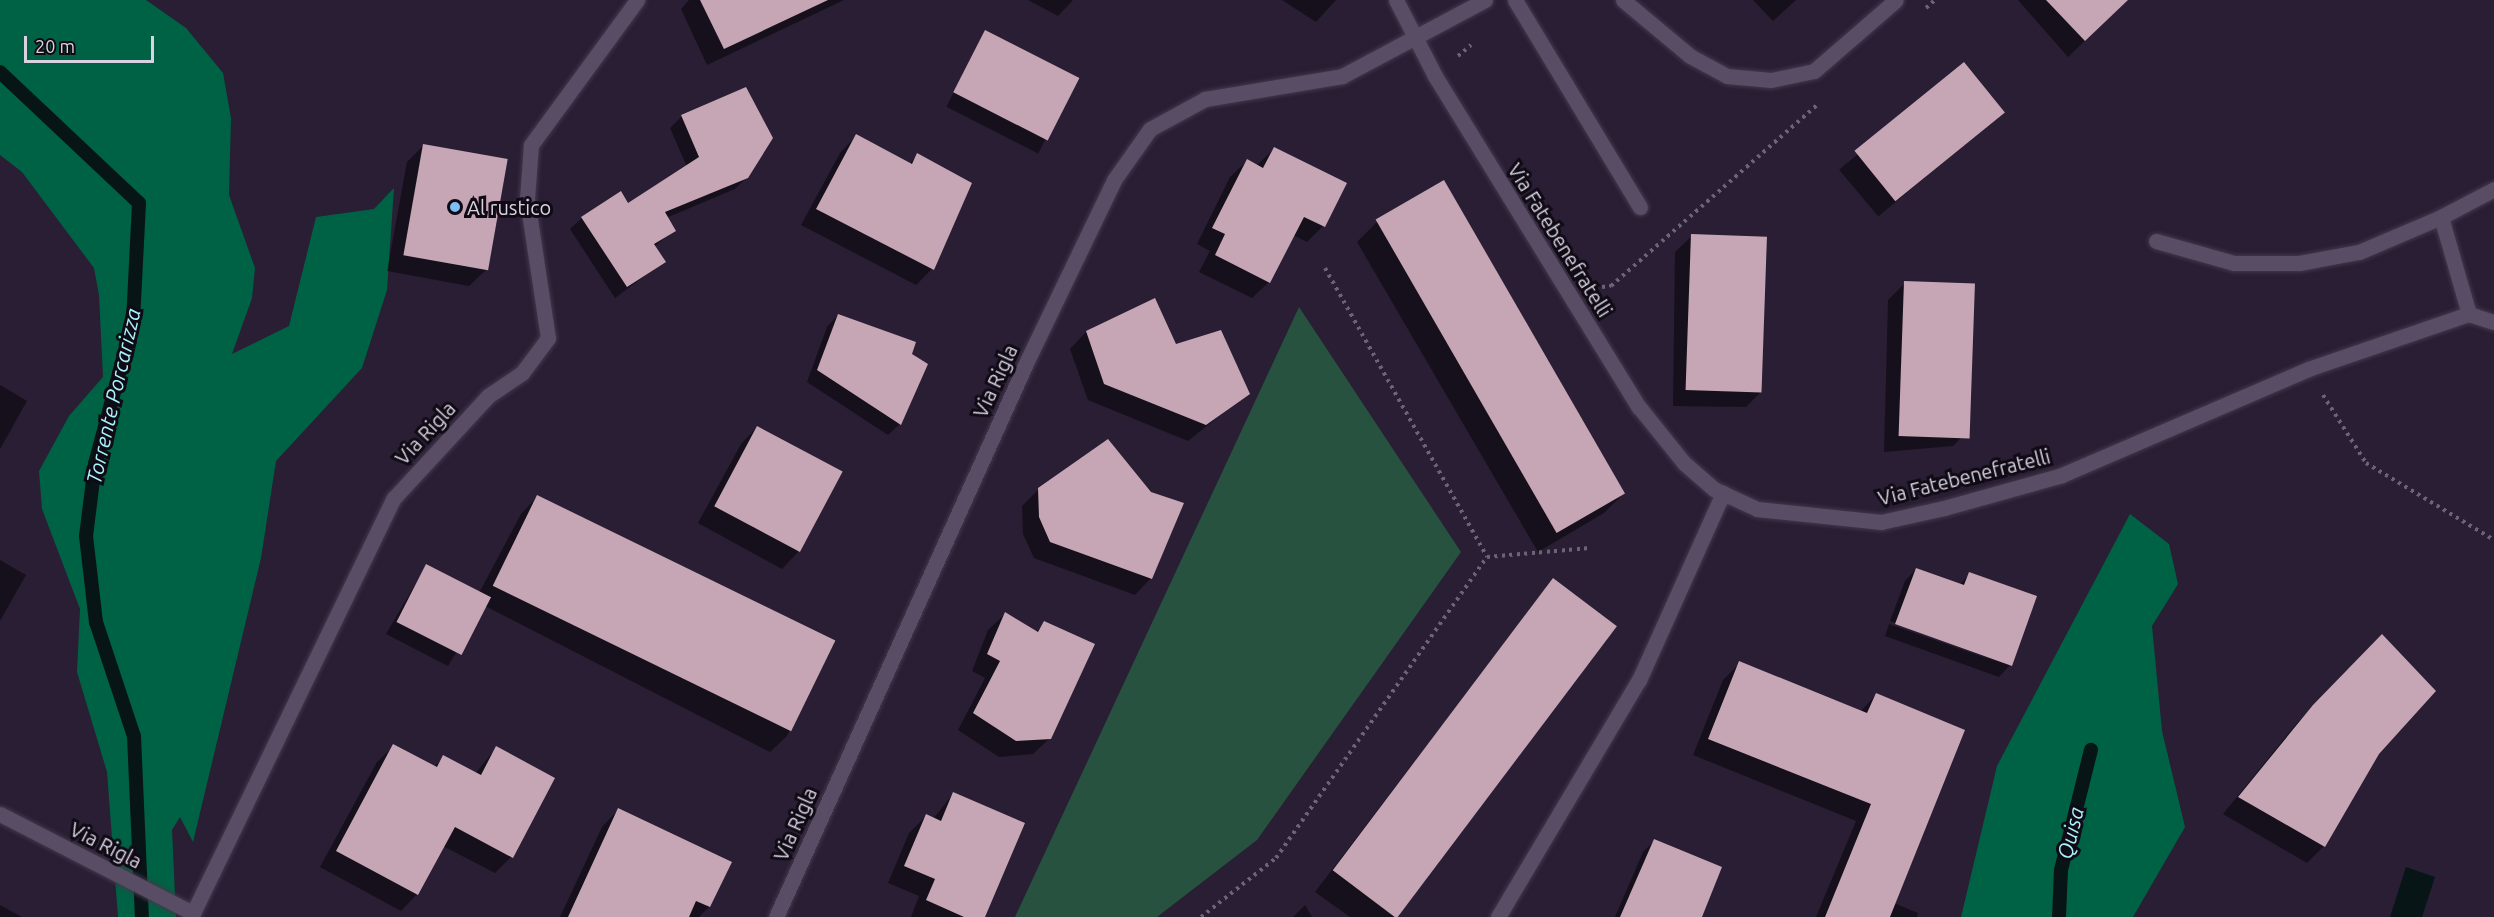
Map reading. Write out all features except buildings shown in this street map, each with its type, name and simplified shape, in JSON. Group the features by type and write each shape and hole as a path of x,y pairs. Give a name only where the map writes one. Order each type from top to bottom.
{"street":[{"name":"Via Rigla","path":"0,814 194,915 394,498 488,396 522,373 548,338 527,199 531,145 637,0"},
{"name":"Via Fatebenefratelli","path":"1396,0 1414,37 1639,407 1684,463 1723,493 1757,509 1881,522 2062,475 2308,369 2469,314"},
{"name":"Via Rigla","path":"776,917 1038,340 1114,180 1150,129 1205,99 1342,75 1485,0"},
{"path":"1515,0 1640,207"},
{"path":"1623,0 1690,56 1727,75 1771,80 1814,71 1896,0"},
{"path":"2156,241 2234,262 2299,262 2359,252 2441,217 2494,189"},
{"path":"2441,217 2469,314 2494,322"},
{"path":"1498,917 1639,680 1723,493"}],"path":[{"path":"1918,15 1935,0"},
{"path":"1460,54 1466,64"},
{"path":"1598,284 1611,286 1823,99"},
{"path":"1325,268 1487,557"},
{"path":"2308,369 2366,464 2494,540"},
{"path":"1202,917 1276,858 1487,557 1590,548"}],"green space":[{"path":"0,0 146,0 186,28 223,73 231,118 229,195 255,268 252,298 232,354 289,326 316,217 374,209 394,188 387,290 362,368 276,461 261,558 193,842 180,817 172,830 176,917 118,917 107,772 77,672 80,609 42,509 39,471 69,416 103,377 99,295 94,268 22,172 0,155"},
{"path":"1299,307 1461,552 1257,840 1157,917 1015,917"},
{"path":"2130,514 2169,544 2178,584 2152,626 2162,731 2185,827 2133,917 1961,917 1997,766"}],"shaded area":[{"path":"2406,867 2435,877 2422,917 2390,917"}],"waterway":[{"name":"Torrente Porcarizza","path":"0,72 139,203 133,321 95,464 86,536 96,622 134,736 142,917"},
{"name":"Quisa","path":"2059,917 2061,870 2091,750"}],"place":[{"name":"Al rustico","path":"455,207"}]}
